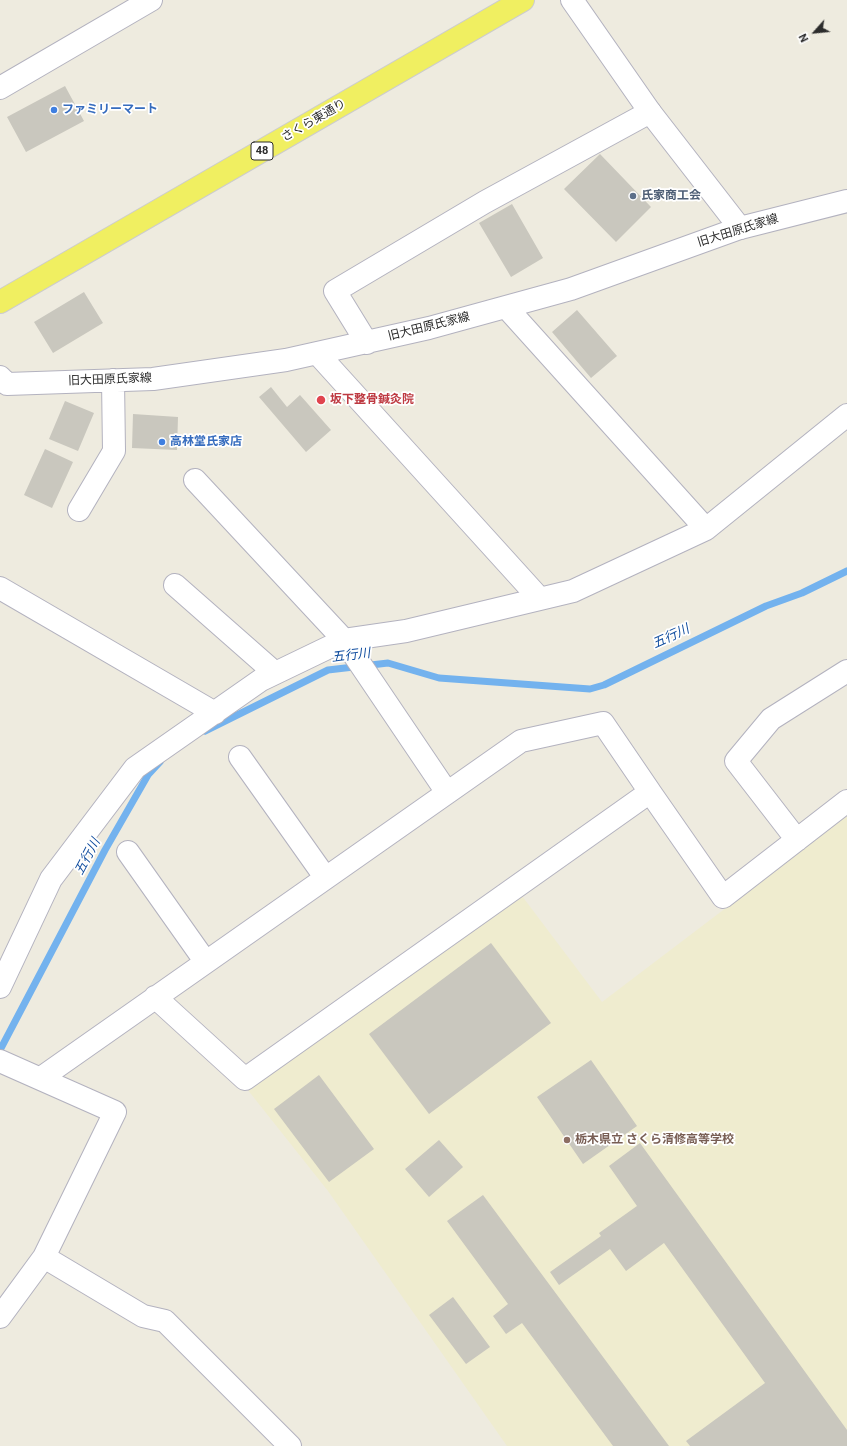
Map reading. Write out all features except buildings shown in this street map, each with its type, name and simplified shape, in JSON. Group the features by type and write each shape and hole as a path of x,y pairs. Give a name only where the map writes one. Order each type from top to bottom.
{"main road":[{"name":"さくら東通り","path":"0,302 523,0"}],"street":[{"path":"0,88 151,0"},
{"path":"572,0 650,112 740,228"},
{"path":"366,343 335,291 485,202 650,112"},
{"name":"旧大田原氏家線","path":"0,377 7,384 153,379 286,360 366,343 571,289 740,228 847,201"},
{"path":"506,307 706,528"},
{"path":"317,353 540,599"},
{"path":"79,510 114,451 113,380"},
{"path":"0,987 51,879 135,768 261,680 344,640 406,631 573,591 706,528 847,415"},
{"path":"195,480 344,640 446,791"},
{"path":"175,585 275,673"},
{"path":"0,588 215,713"},
{"path":"797,840 736,761 771,719 847,671"},
{"path":"41,1078 446,791 521,741 603,723 724,897 847,801"},
{"path":"240,757 324,877"},
{"path":"155,997 245,1079 650,792"},
{"path":"128,852 205,961"},
{"path":"0,1061 115,1112 44,1258 0,1317"},
{"path":"44,1258 143,1316 166,1321 290,1446"}],"shaded area":[{"name":"栃木県立 さくら清修高等学校","path":"847,816 847,1446 507,1446 328,1191 247,1089 385,990 522,896 602,1002"}],"waterway":[{"name":"五行川","path":"205,731 328,670 388,663 439,678 590,689 604,685 766,606 802,593 847,571"},
{"name":"五行川","path":"0,1050 105,850 148,775 160,762"}],"place":[{"name":"ファミリーマート","path":"54,110"},
{"name":"氏家商工会","path":"633,196"},
{"name":"坂下整骨鍼灸院","path":"321,400"},
{"name":"高林堂氏家店","path":"162,442"},
{"name":"栃木県立 さくら清修高等学校","path":"567,1140"}]}
